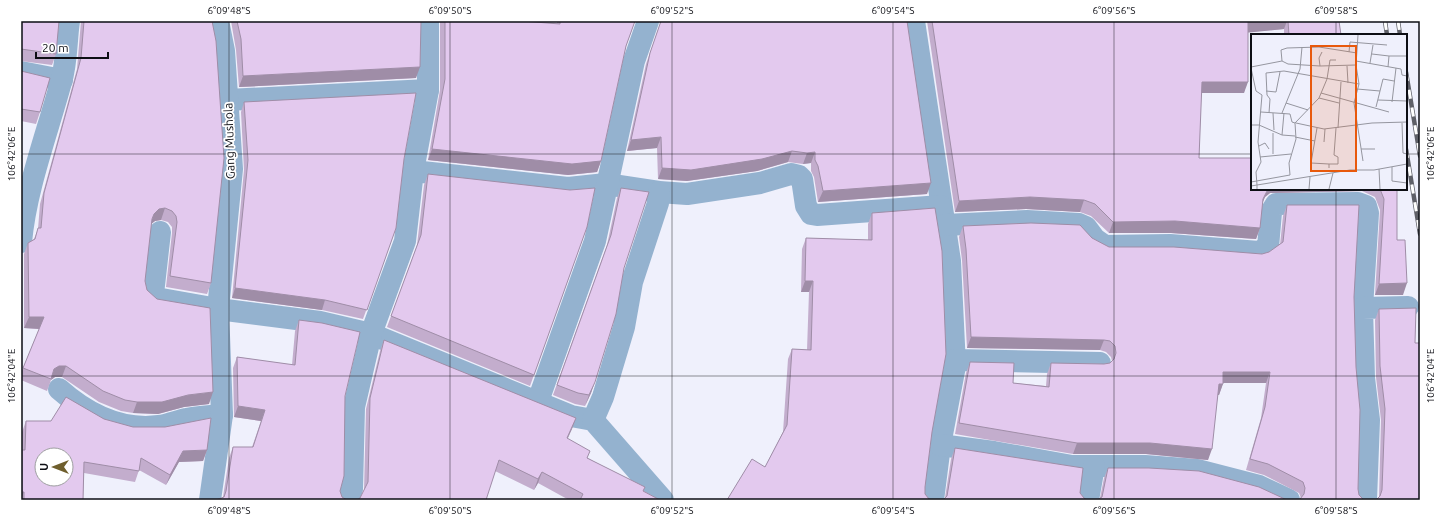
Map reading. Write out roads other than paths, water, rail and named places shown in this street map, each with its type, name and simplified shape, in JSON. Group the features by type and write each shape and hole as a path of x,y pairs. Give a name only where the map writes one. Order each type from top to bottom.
{"street":[{"path":"21,242 23,222 49,121 62,80 69,21"},
{"name":"Gang Mushola","path":"210,500 222,414 218,309 232,169 224,51 218,21"},
{"path":"348,500 352,489 354,407 371,334 405,241 412,171 428,90 428,21"},
{"path":"538,401 595,241 606,184 634,61 648,21"},
{"path":"914,21 950,261 954,360 940,445 933,500"},
{"path":"21,72 62,80"},
{"path":"228,100 428,90"},
{"path":"412,171 568,188 606,184 659,192 687,194 760,183 791,174 799,176 802,179 806,206 811,214 817,215 943,215 1079,224 1086,227 1095,239 1105,246 1170,245 1260,252 1268,247 1271,212 1276,204 1358,203 1366,206 1368,213 1362,308 1364,378 1369,420 1366,500"},
{"path":"593,420 603,397 622,334 632,282 658,203 659,192"},
{"path":"160,232 153,294 156,298 218,309 320,322 371,334 538,401 571,416 593,420 663,500"},
{"path":"1362,308 1408,307"},
{"path":"954,360 1100,363"},
{"path":"59,389 101,418 118,424 134,427 160,426 185,419 222,414"},
{"path":"940,445 994,452 1072,466 1145,466 1196,470 1259,486 1289,500"},
{"path":"1088,500 1094,466"}],"railway":[{"path":"1385,21 1387,34"},
{"path":"1398,21 1400,34"},
{"path":"1407,78 1420,156"},
{"path":"1407,155 1420,234"}]}
